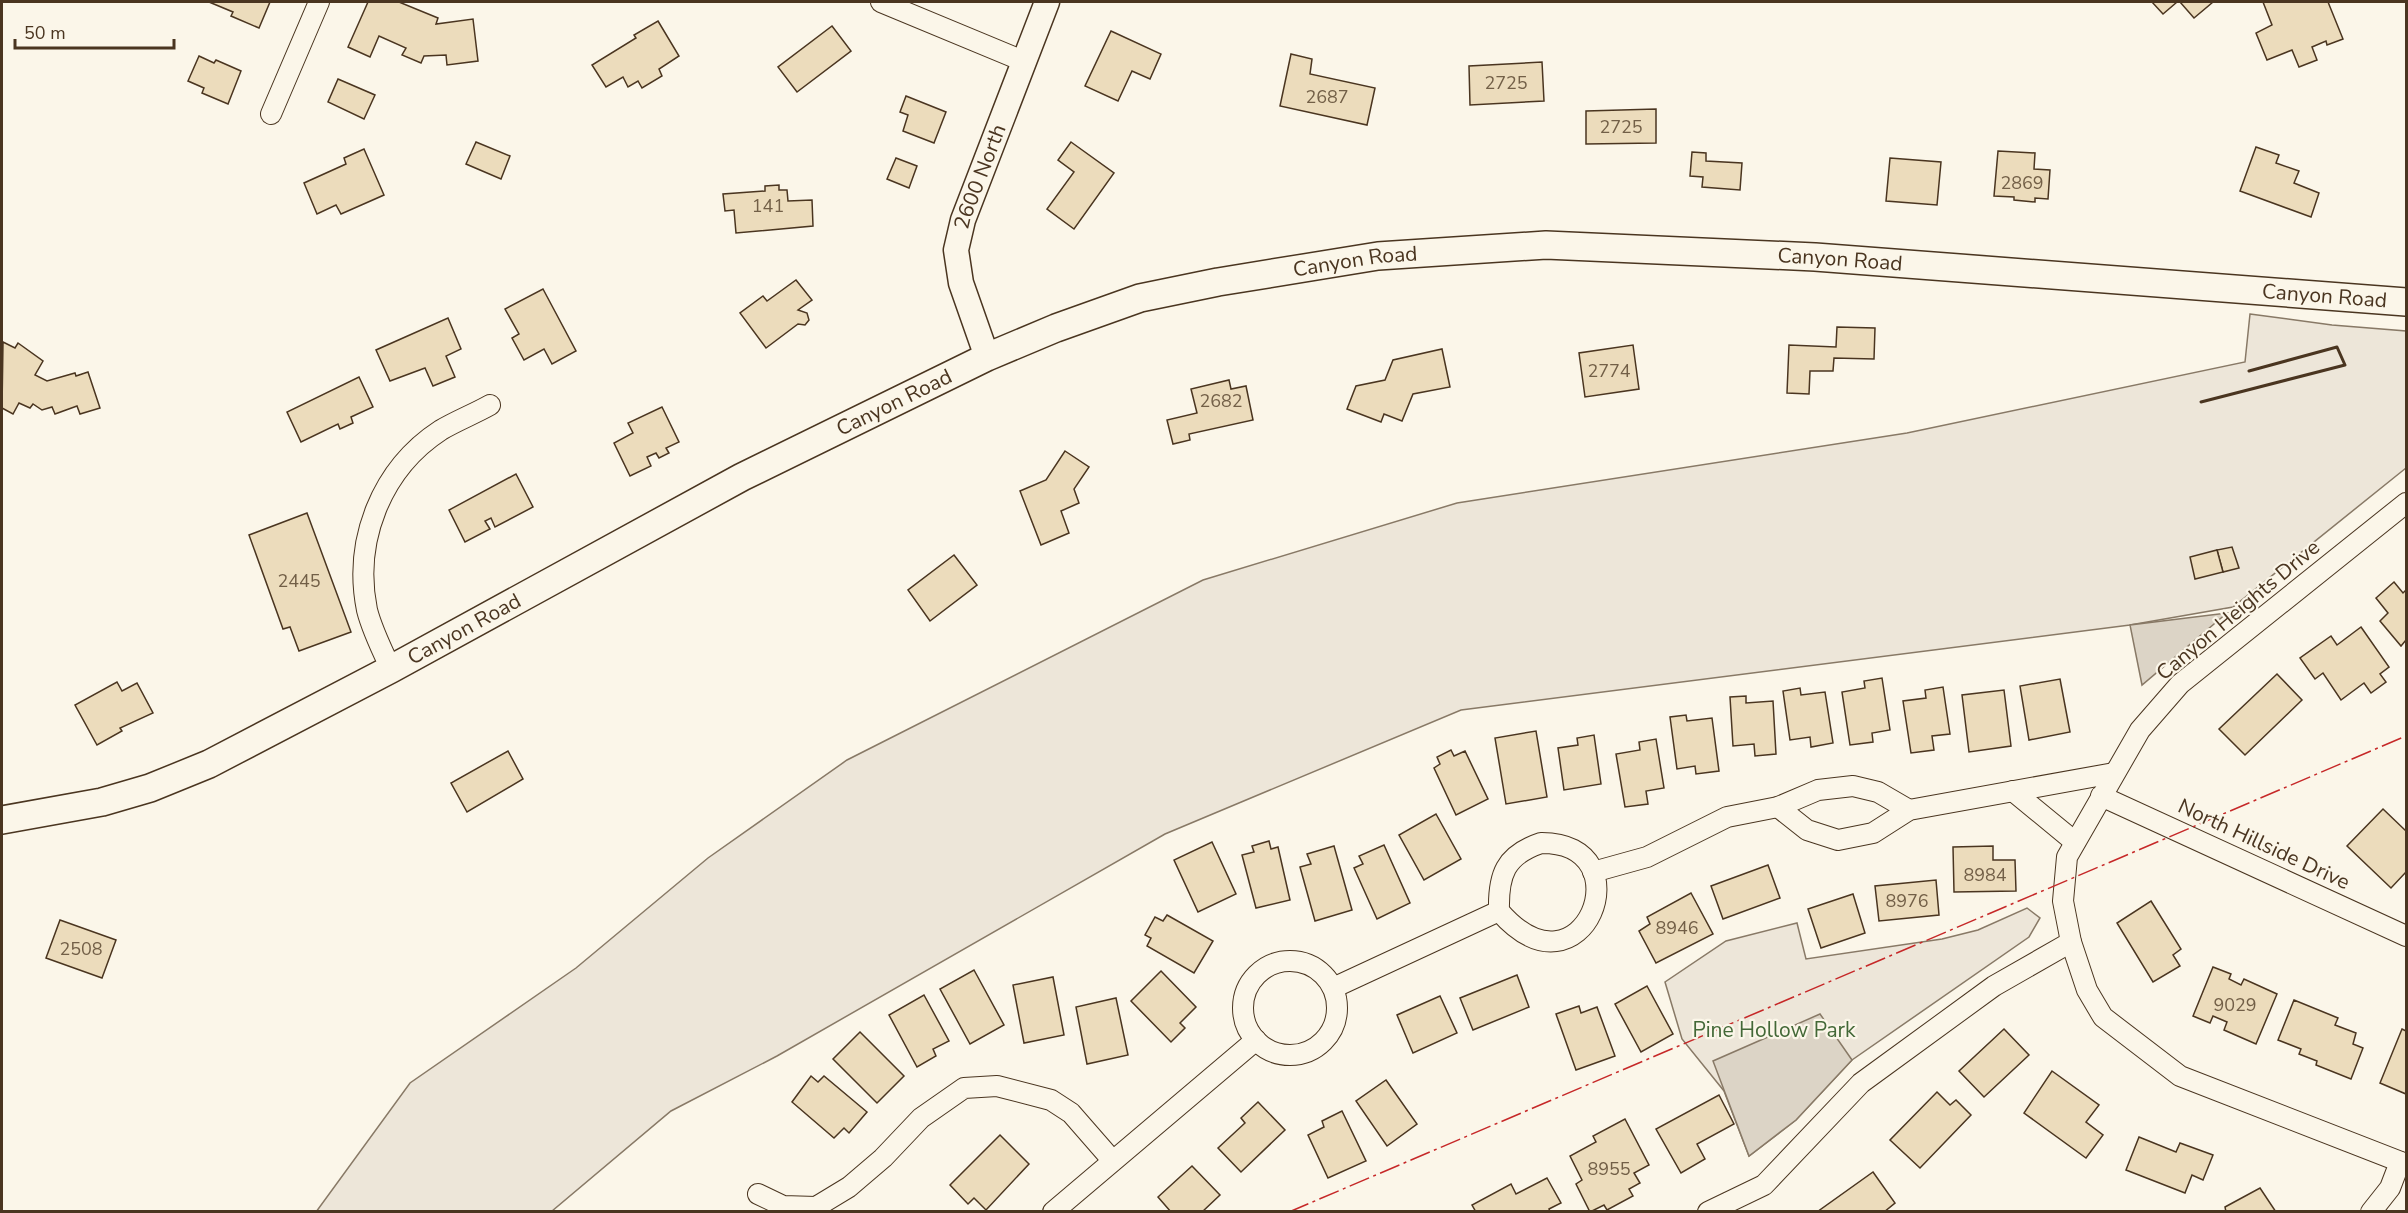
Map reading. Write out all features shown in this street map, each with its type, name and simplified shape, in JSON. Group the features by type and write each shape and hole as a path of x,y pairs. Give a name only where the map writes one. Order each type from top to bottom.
{"main road":[{"name":"Canyon Road","path":"2,820 102,802 166,782 244,747 742,477 987,357 1056,328 1140,298 1207,284 1378,256 1546,245 1815,257 2406,302"}],"street":[{"path":"271,114 319,2"},
{"path":"881,2 1023,61"},
{"name":"2600 North","path":"987,357 961,283 956,250 963,220 1047,2"},
{"name":"Canyon Road","path":"391,669 368,613 363,588 366,540 375,509 390,480 409,458 440,430 490,405"},
{"name":"Canyon Heights Drive","path":"2403,1163 2180,1076 2103,1017 2087,990 2071,942 2062,901 2067,857 2140,730 2180,684 2406,503"},
{"path":"1778,807 1807,830 1838,840 1873,833 1909,810 2114,773"},
{"path":"1593,872 1647,857 1727,817 1778,807 1818,790 1854,786 1878,792 1909,810"},
{"path":"2013,791 2075,842"},
{"name":"North Hillside Drive","path":"2101,796 2406,936"},
{"path":"1541,843 1553,843 1570,848 1583,857 1593,872 1597,894 1594,910 1586,924 1568,938 1551,942 1531,939 1516,930 1499,911 1501,876 1510,861 1524,849 1541,843"},
{"path":"1333,988 1499,911"},
{"path":"1708,1212 1764,1185 1861,1083 1994,986 2071,942"},
{"path":"1295,961 1311,965 1324,975 1333,988 1337,1002 1337,1017 1332,1031 1310,1051 1296,1055 1281,1054 1268,1049 1256,1040 1247,1026 1244,1011 1245,995 1253,980 1264,969 1279,963 1295,961"},
{"path":"1053,1212 1256,1040"},
{"path":"758,1194 783,1206 816,1206 849,1187 883,1158 921,1118 964,1088 997,1086 1051,1100 1071,1113 1112,1160"},
{"path":"2371,1212 2390,1188 2403,1163"}],"green space":[{"path":"2250,314 2332,325 2406,331 2406,468 2233,607 2130,625 1461,710 1165,834 777,1056 671,1111 552,1211 316,1212 410,1083 576,968 708,858 847,760 1203,580 1457,503 1907,433 2245,362"},
{"name":"Pine Hollow Park","path":"2027,908 2040,918 2029,937 1852,1060 1796,1120 1749,1156 1724,1091 1682,1039 1665,982 1726,941 1797,923 1806,959 1942,939 1978,930"}],"shaded area":[{"path":"2227,613 2142,685 2130,625"},
{"path":"1820,1014 1852,1060 1796,1120 1749,1156 1713,1061"}],"building":[{"path":"209,2 270,2 259,28 231,16 233,12"},
{"path":"368,2 399,2 438,18 436,24 473,19 478,61 447,65 446,55 424,56 421,63 402,55 406,48 379,36 370,57 348,47"},
{"path":"2152,2 2177,2 2163,14"},
{"path":"2180,2 2213,2 2194,18"},
{"path":"2263,2 2328,2 2343,39 2327,45 2326,41 2312,47 2317,60 2299,67 2292,50 2267,60 2256,33 2272,25"},
{"path":"658,21 679,56 659,69 662,76 642,88 638,81 628,87 623,77 606,87 592,65 636,38 634,35"},
{"path":"832,26 851,51 797,92 778,67"},
{"path":"1111,31 1161,54 1150,79 1132,71 1118,101 1085,86"},
{"path":"1291,54 1312,59 1310,74 1375,88 1367,125 1280,106"},
{"path":"199,56 214,63 216,60 241,71 228,104 202,93 204,88 188,81"},
{"path":"1542,62 1544,101 1470,105 1469,66"},
{"path":"338,79 375,95 364,119 328,102"},
{"path":"906,96 946,112 934,143 903,131 908,115 900,112"},
{"path":"1656,109 1656,143 1586,144 1586,111"},
{"path":"476,142 510,156 501,179 466,164"},
{"path":"1071,142 1114,173 1074,229 1047,209 1074,172 1058,160"},
{"path":"2256,147 2279,155 2276,163 2299,171 2294,183 2319,193 2311,217 2240,191"},
{"path":"364,149 384,195 341,214 336,205 317,214 304,183 346,164 344,158"},
{"path":"1998,151 2035,153 2034,169 2050,170 2048,199 2035,198 2035,202 2014,200 2014,197 1994,196"},
{"path":"1692,152 1706,153 1706,161 1742,163 1740,190 1702,187 1703,177 1690,176"},
{"path":"896,158 917,166 909,188 887,179"},
{"path":"1890,158 1941,162 1937,205 1886,201"},
{"path":"779,185 779,190 787,190 788,201 812,200 813,226 736,233 734,210 725,211 723,194 765,191 765,186"},
{"path":"796,280 812,300 798,310 807,313 809,320 805,325 798,324 766,348 740,313 763,296 767,301"},
{"path":"543,289 576,351 552,364 544,349 524,360 512,338 519,334 505,309"},
{"path":"448,318 461,349 446,356 455,377 433,386 425,368 390,381 376,350"},
{"path":"1837,327 1875,328 1874,359 1834,358 1833,371 1810,371 1809,394 1787,393 1789,345 1836,347"},
{"path":"3,342 15,348 18,343 43,361 35,375 47,381 75,373 76,376 88,372 100,408 80,414 77,406 55,414 52,407 42,410 33,404 30,408 19,403 13,414 2,408"},
{"path":"1633,345 1639,389 1585,397 1579,353"},
{"path":"1442,349 1450,387 1413,394 1402,421 1384,414 1381,422 1347,409 1356,386 1385,380 1393,360"},
{"path":"359,377 373,407 351,417 353,423 340,429 338,424 301,442 287,412"},
{"path":"1229,380 1231,389 1246,386 1253,420 1189,434 1190,440 1173,444 1167,420 1197,413 1191,389"},
{"path":"662,407 679,442 666,448 669,453 659,458 656,453 647,457 651,466 630,476 614,443 633,433 628,423"},
{"path":"1065,451 1089,467 1074,489 1079,503 1061,511 1069,533 1041,545 1020,491 1046,480"},
{"path":"516,474 533,507 495,527 491,518 485,521 490,529 465,542 449,510"},
{"path":"307,513 351,632 299,651 290,627 283,629 249,535"},
{"path":"2232,547 2239,568 2223,572 2217,550"},
{"path":"2217,550 2223,572 2195,579 2190,557"},
{"path":"954,555 977,585 930,621 908,590"},
{"path":"2394,582 2403,593 2406,590 2406,640 2401,646 2380,621 2388,613 2376,598"},
{"path":"2361,627 2389,667 2380,674 2386,682 2371,693 2364,683 2341,700 2323,673 2315,679 2300,658 2331,636 2337,645"},
{"path":"2277,674 2302,700 2245,755 2219,729"},
{"path":"1882,678 1890,730 1872,733 1873,742 1850,745 1842,692 1865,688 1864,681"},
{"path":"2060,679 2070,732 2029,740 2020,686"},
{"path":"117,682 122,691 137,683 153,713 120,728 122,731 97,745 75,705"},
{"path":"1943,687 1950,734 1932,736 1934,750 1911,753 1903,701 1926,698 1925,690"},
{"path":"1800,688 1801,695 1825,692 1833,743 1811,747 1810,737 1790,740 1783,691"},
{"path":"2004,690 2011,746 1969,752 1962,695"},
{"path":"1746,696 1746,703 1773,701 1776,754 1755,756 1754,744 1733,746 1730,697"},
{"path":"1686,715 1687,721 1712,718 1719,771 1696,774 1695,766 1677,769 1670,717"},
{"path":"1536,731 1547,797 1506,804 1495,738"},
{"path":"1594,735 1601,784 1564,790 1558,748 1578,745 1577,738"},
{"path":"1656,739 1664,788 1646,791 1648,804 1625,807 1616,754 1640,750 1639,742"},
{"path":"1451,750 1454,756 1465,751 1488,799 1456,815 1434,768 1440,764 1437,757"},
{"path":"508,751 523,779 467,812 451,783"},
{"path":"2383,809 2406,831 2406,872 2391,888 2347,846"},
{"path":"1436,814 1461,859 1424,880 1399,835"},
{"path":"1269,841 1271,849 1278,847 1290,900 1256,908 1242,855 1254,852 1252,846"},
{"path":"1212,842 1236,894 1198,912 1174,860"},
{"path":"1384,845 1410,903 1377,919 1354,868 1363,864 1359,856"},
{"path":"1334,846 1352,910 1315,921 1300,867 1311,864 1307,854"},
{"path":"1993,846 1993,860 2015,860 2016,891 1954,892 1953,847"},
{"path":"1768,865 1780,898 1723,919 1711,886"},
{"path":"1936,880 1939,915 1879,921 1875,886"},
{"path":"1691,893 1713,934 1656,963 1639,931 1650,924 1647,917"},
{"path":"1853,894 1865,933 1821,948 1808,909"},
{"path":"2151,901 2181,949 2173,955 2180,966 2153,982 2117,923"},
{"path":"1167,915 1213,941 1194,973 1147,946 1151,938 1145,935 1155,917 1163,921"},
{"path":"60,920 116,940 102,978 46,958"},
{"path":"2213,967 2231,974 2229,979 2241,985 2244,979 2277,994 2256,1044 2224,1030 2227,1022 2213,1016 2210,1023 2193,1016"},
{"path":"974,970 1004,1025 970,1044 940,989"},
{"path":"1161,971 1196,1007 1180,1023 1185,1028 1171,1042 1131,1001"},
{"path":"1517,975 1529,1007 1473,1030 1460,998"},
{"path":"1053,977 1064,1035 1024,1043 1013,985"},
{"path":"1647,986 1673,1034 1641,1052 1615,1004"},
{"path":"924,995 949,1041 933,1049 936,1056 917,1067 889,1015"},
{"path":"1440,996 1457,1033 1413,1053 1397,1015"},
{"path":"1116,998 1128,1055 1087,1064 1076,1007"},
{"path":"2294,1000 2338,1018 2335,1025 2356,1033 2353,1044 2363,1048 2351,1079 2316,1065 2317,1061 2299,1054 2301,1049 2278,1040"},
{"path":"1579,1006 1581,1013 1597,1007 1615,1056 1576,1070 1556,1014"},
{"path":"2004,1029 2029,1055 1984,1097 1959,1071"},
{"path":"2402,1029 2406,1031 2406,1094 2380,1083"},
{"path":"860,1032 904,1076 877,1103 833,1059"},
{"path":"2052,1071 2099,1105 2086,1122 2103,1135 2086,1158 2024,1113"},
{"path":"811,1076 818,1082 824,1076 867,1112 849,1133 844,1128 834,1138 792,1102"},
{"path":"1386,1080 1417,1124 1387,1146 1356,1101"},
{"path":"1937,1092 1950,1105 1956,1100 1971,1115 1920,1168 1890,1140"},
{"path":"1719,1095 1734,1124 1697,1144 1705,1159 1681,1173 1656,1129"},
{"path":"1258,1102 1285,1130 1241,1172 1218,1148 1245,1123 1241,1118"},
{"path":"1342,1111 1366,1161 1328,1178 1308,1135 1324,1127 1322,1121"},
{"path":"1625,1119 1649,1165 1634,1173 1640,1183 1629,1189 1633,1196 1607,1210 1604,1205 1590,1212 1576,1184 1582,1180 1570,1156 1596,1142 1593,1136"},
{"path":"1000,1135 1029,1164 986,1210 974,1198 968,1204 950,1185"},
{"path":"2139,1137 2176,1152 2180,1143 2213,1155 2203,1180 2192,1175 2185,1193 2126,1170"},
{"path":"1192,1166 1220,1195 1202,1212 1171,1212 1158,1197"},
{"path":"1873,1172 1895,1203 1884,1212 1817,1212"},
{"path":"1547,1178 1561,1203 1549,1209 1550,1212 1476,1212 1472,1205 1511,1184 1516,1194"},
{"path":"2260,1188 2276,1212 2226,1212 2225,1207"}],"wall":[{"path":"2201,402 2345,365 2337,347 2249,371"}],"power":[{"path":"1289,1212 2406,736"}]}
